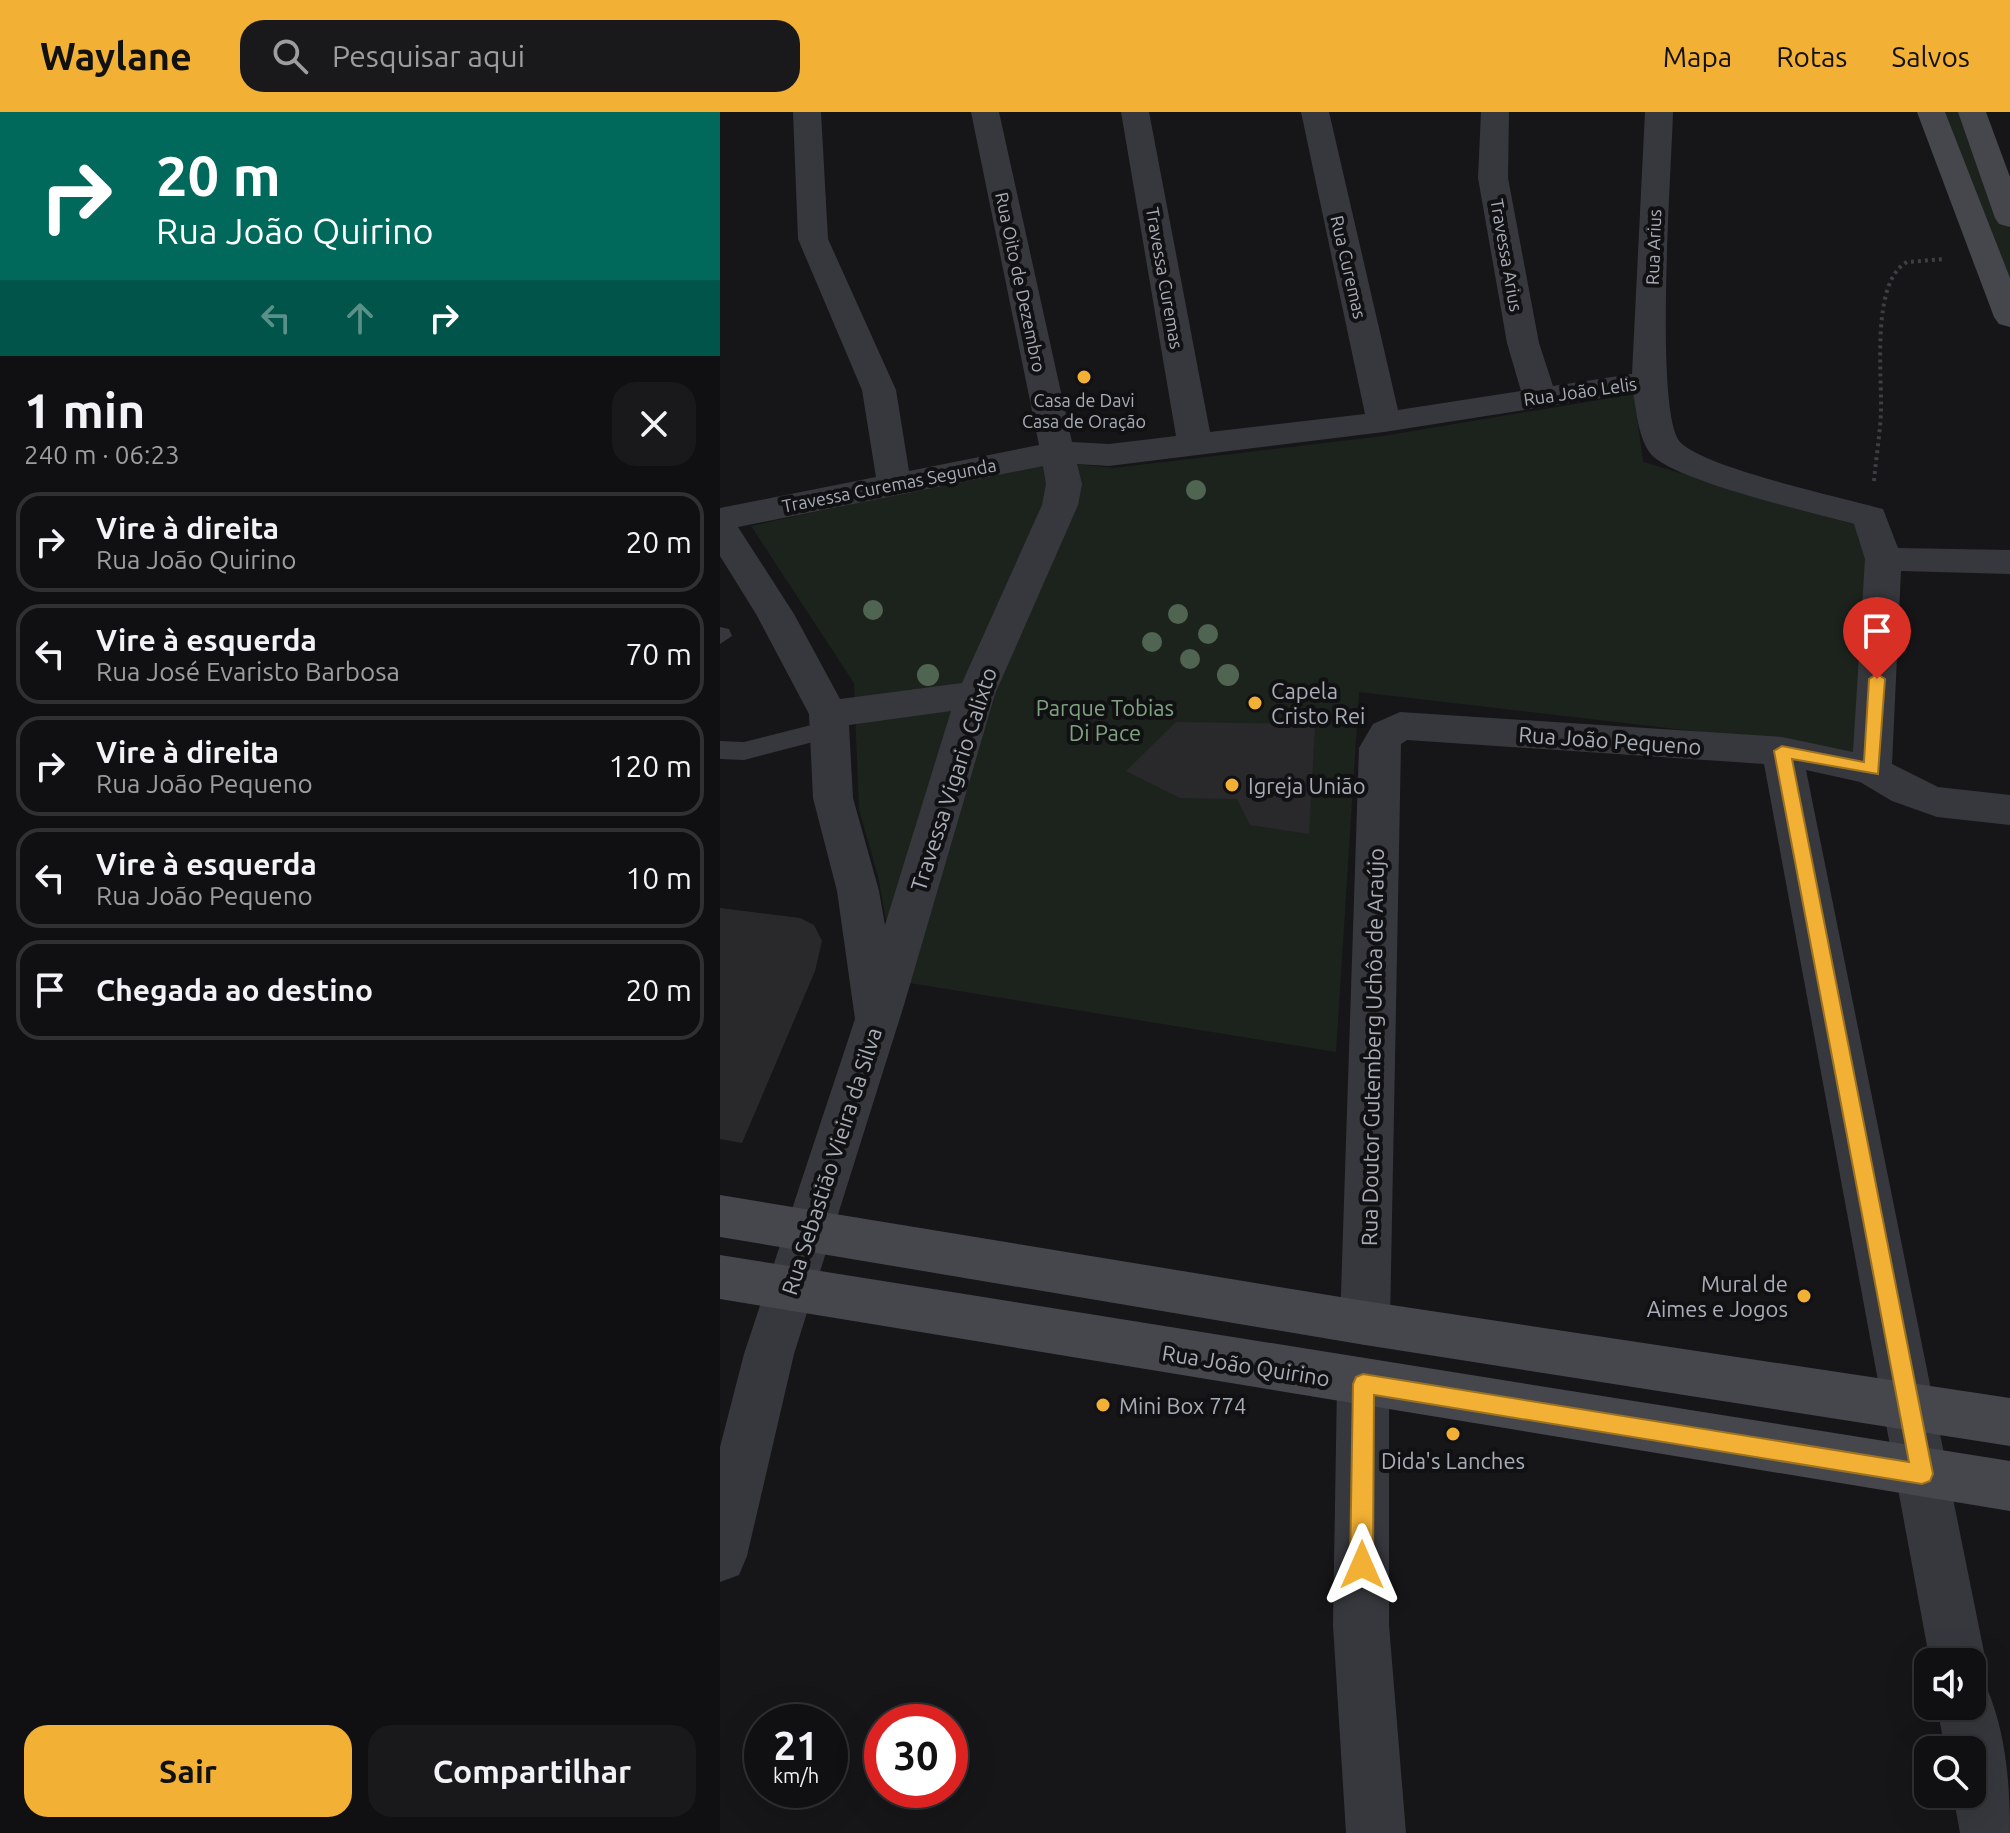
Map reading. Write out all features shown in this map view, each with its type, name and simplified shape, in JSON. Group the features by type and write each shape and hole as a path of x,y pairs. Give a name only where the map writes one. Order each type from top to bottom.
{"main road":[{"path":"1931,112 2010,317"},
{"path":"1972,112 2010,218"},
{"path":"720,1216 1365,1323 2010,1422"},
{"name":"Rua João Quirino","path":"720,1277 1363,1384 2010,1486"}],"street":[{"path":"807,112 813,239 879,390 894,483"},
{"name":"Rua Oito de Dezembro","path":"985,112 1058,452"},
{"name":"Travessa Curemas","path":"1135,112 1195,445"},
{"name":"Rua Curemas","path":"1315,112 1384,422"},
{"name":"Travessa Arius","path":"1495,112 1493,178 1523,343 1539,396"},
{"name":"Rua Arius","path":"1648,381 1659,112"},
{"name":"Rua João Lelis","path":"1058,452 1109,455 1195,445 1384,422 1648,381 1656,428 1665,449 1683,460 1870,517"},
{"name":"Travessa Curemas Segunda","path":"720,519 1058,452"},
{"name":"Travessa Vigario Calixto","path":"877,1019 976,694 1060,505 1064,484 1058,452"},
{"path":"1870,517 1883,559 1872,770"},
{"name":"Rua Sebastião Vieira da Silva","path":"720,527 775,614 830,722 833,798 858,891 877,1019 769,1354 720,1556"},
{"path":"1883,559 2010,562"},
{"path":"830,722 976,694"},
{"name":"Rua João Pequeno","path":"1379,771 1379,748 1387,734 1400,726 1782,751 1872,770 1903,792 1949,807 2010,810"},
{"path":"1782,751 1955,1648"},
{"name":"Rua Doutor Gutemberg Uchôa de Araújo","path":"1365,1323 1379,771"},
{"path":"1363,1384 1361,1625 1376,1833"},
{"path":"1969,1720 1990,1833"}],"lane":[{"path":"720,750 744,751 830,722"}],"path":[{"path":"1870,517 1881,413 1881,333 1893,274 1899,265 1911,260 1986,257"}],"green space":[{"path":"1940,112 1964,112 2010,230 2010,299"},
{"name":"Parque Tobias Di Pace","path":"1634,394 1643,462 1856,525 1873,558 1859,756 1779,741 1359,692 1336,1052 897,981 878,876 859,810 854,683 751,526 1048,461 1113,468 1383,436"}],"building":[{"name":"Igreja União","path":"1176,722 1315,724 1309,834 1250,825 1237,799 1180,798 1126,771"},
{"path":"720,908 800,918 814,925 822,941 815,971 742,1143 720,1139"}],"place":[{"name":"Casa de Davi Casa de Oração","path":"1084,377"},
{"name":"Capela Cristo Rei","path":"1255,703"},
{"name":"Igreja União","path":"1232,785"},
{"name":"Mural de Aimes e Jogos","path":"1804,1296"},
{"name":"Mini Box 774","path":"1103,1405"},
{"name":"Dida's Lanches","path":"1453,1434"}],"route":[{"path":"1362,1565 1363,1384 1922,1474 1782,751 1872,770 1877,679"}]}
